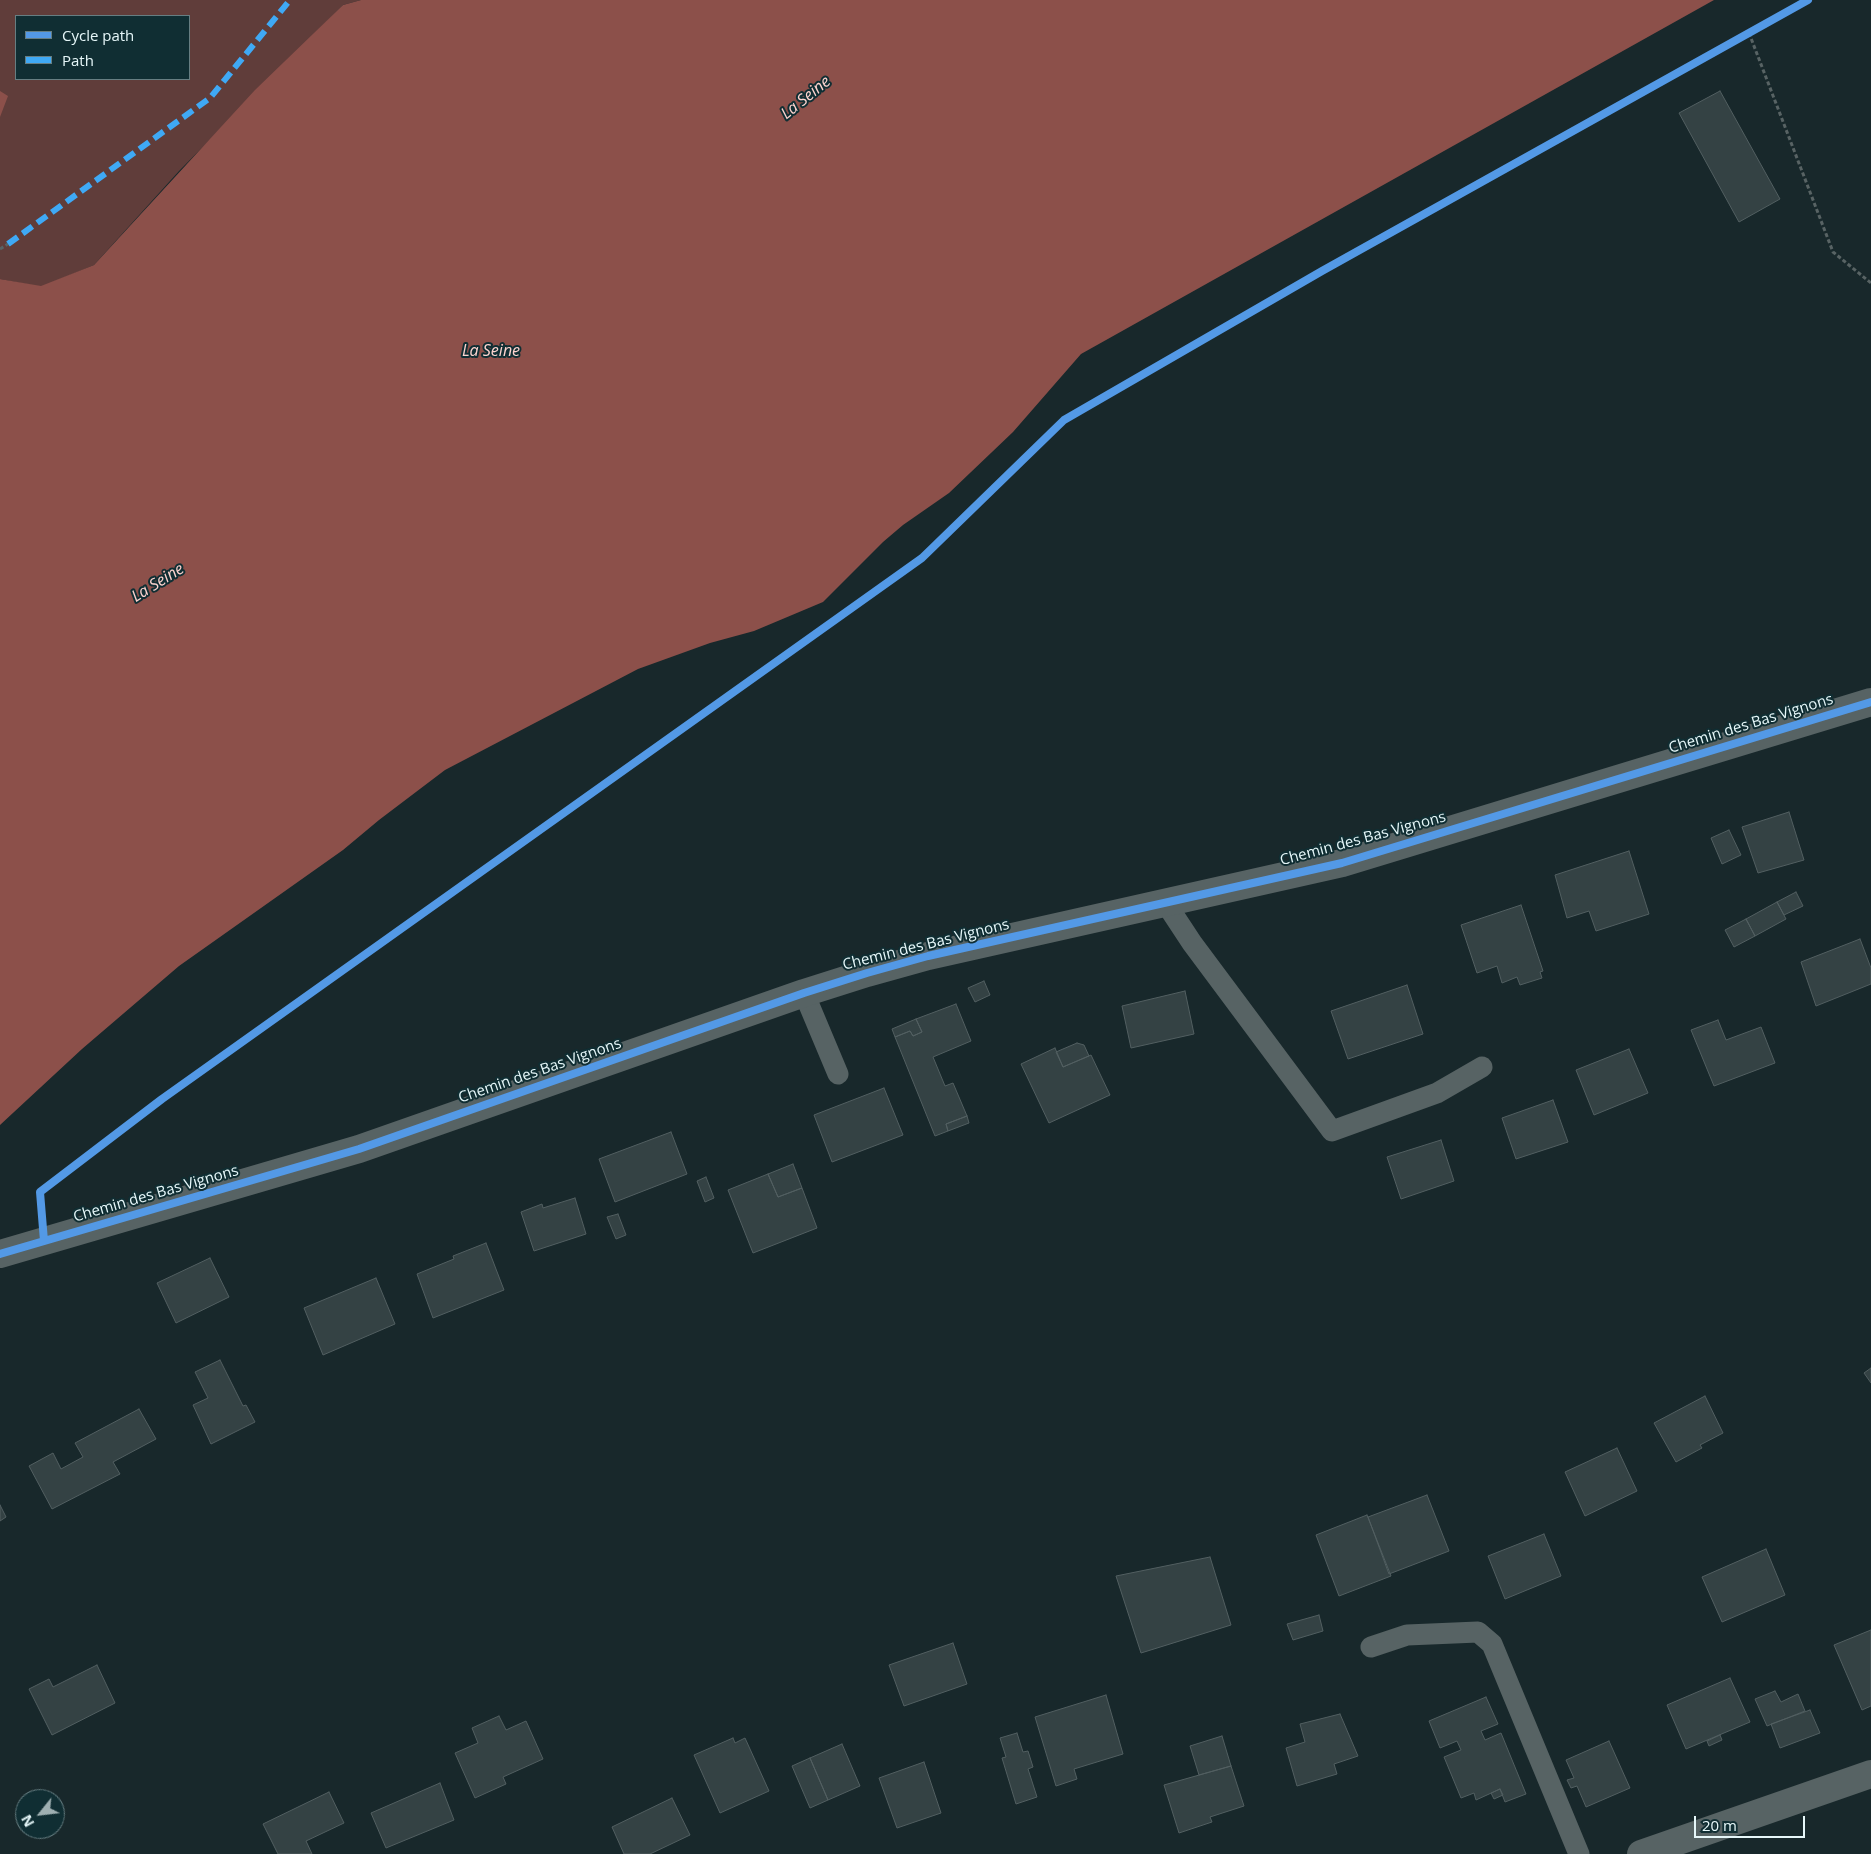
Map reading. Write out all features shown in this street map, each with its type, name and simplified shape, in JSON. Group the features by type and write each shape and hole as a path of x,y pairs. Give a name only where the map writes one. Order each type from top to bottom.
{"street":[{"name":"Chemin des Bas Vignons","path":"0,1254 359,1149 804,993 928,956 1342,863 1871,702"},
{"path":"1641,1854 1871,1774"}],"lane":[{"path":"1165,902 1192,943 1332,1131 1437,1093 1482,1067"},
{"path":"804,993 838,1074"},
{"path":"1371,1647 1407,1634 1478,1632 1492,1644 1578,1854"}],"path":[{"path":"1749,33 1833,252 1871,283"},
{"path":"0,249 8,244"}],"shaded area":[{"path":"0,0 361,0 343,5 179,171 94,265 41,287 0,279"}],"water":[{"name":"La Seine","path":"361,0 1714,0 1081,354 1013,432 949,493 903,525 883,542 823,602 754,631 710,643 638,669 445,770 343,850 179,966 82,1049 0,1125 0,279 41,286 94,265 255,90 343,5"},
{"path":"0,91 8,96 0,117"}],"building":[{"path":"1720,91 1780,199 1739,222 1679,113"},
{"path":"1789,812 1804,860 1758,873 1742,827"},
{"path":"1729,830 1741,855 1722,864 1711,838"},
{"path":"1629,851 1649,914 1596,931 1589,911 1567,918 1555,875"},
{"path":"1796,892 1803,906 1784,915 1777,902"},
{"path":"1777,902 1786,919 1755,936 1746,919"},
{"path":"1521,905 1543,971 1540,972 1542,978 1520,985 1517,977 1502,983 1497,966 1477,973 1461,925"},
{"path":"1746,919 1755,936 1734,947 1725,930"},
{"path":"1860,939 1871,968 1871,984 1816,1006 1801,962"},
{"path":"984,981 990,995 975,1002 968,988"},
{"path":"1407,985 1423,1034 1348,1059 1331,1011"},
{"path":"1185,991 1194,1034 1131,1048 1122,1006"},
{"path":"956,1004 971,1041 933,1057 945,1086 953,1083 967,1116 946,1124 948,1131 935,1136 895,1037 910,1031 913,1036 922,1032 916,1019"},
{"path":"916,1019 922,1032 913,1036 910,1031 895,1037 892,1029"},
{"path":"1718,1020 1726,1040 1761,1027 1775,1063 1714,1086 1691,1030"},
{"path":"1077,1043 1084,1045 1089,1056 1063,1067 1056,1052"},
{"path":"1055,1048 1063,1067 1091,1055 1110,1095 1049,1123 1021,1064"},
{"path":"1629,1049 1648,1093 1594,1115 1576,1070"},
{"path":"884,1088 903,1135 832,1162 814,1115"},
{"path":"1553,1100 1568,1142 1516,1159 1502,1118"},
{"path":"967,1116 969,1123 948,1131 946,1124"},
{"path":"671,1132 687,1174 615,1202 599,1159"},
{"path":"1441,1140 1454,1181 1401,1199 1387,1157"},
{"path":"793,1164 802,1188 778,1197 768,1174"},
{"path":"768,1174 778,1197 802,1188 817,1228 753,1253 728,1190"},
{"path":"706,1177 714,1198 705,1202 697,1181"},
{"path":"575,1198 586,1234 534,1251 521,1212 542,1204 543,1208"},
{"path":"618,1214 626,1235 616,1239 607,1217"},
{"path":"486,1243 504,1290 433,1318 417,1274 454,1259 453,1256"},
{"path":"210,1258 229,1297 176,1323 157,1283"},
{"path":"376,1278 395,1324 323,1355 304,1308"},
{"path":"220,1360 243,1406 246,1405 255,1422 211,1444 193,1405 208,1398 195,1372"},
{"path":"1871,1368 1871,1383 1864,1373"},
{"path":"1705,1396 1723,1433 1700,1445 1702,1448 1676,1462 1654,1423"},
{"path":"139,1409 156,1439 113,1462 120,1474 52,1509 29,1466 53,1453 61,1469 83,1457 75,1443"},
{"path":"1617,1448 1637,1491 1585,1516 1565,1472"},
{"path":"1427,1495 1449,1551 1389,1574 1368,1517"},
{"path":"0,1505 6,1517 0,1521"},
{"path":"1367,1515 1391,1576 1339,1596 1316,1535"},
{"path":"1544,1534 1561,1576 1505,1599 1488,1556"},
{"path":"1766,1549 1785,1595 1722,1622 1702,1577"},
{"path":"1210,1557 1231,1625 1141,1653 1116,1576"},
{"path":"1319,1615 1323,1631 1293,1640 1287,1624"},
{"path":"1871,1630 1871,1706 1862,1710 1834,1645"},
{"path":"953,1643 967,1684 904,1706 889,1665"},
{"path":"97,1665 115,1703 52,1735 29,1689 49,1679 53,1687"},
{"path":"1730,1678 1750,1722 1686,1749 1667,1705"},
{"path":"1775,1691 1781,1702 1798,1694 1805,1711 1767,1726 1755,1699"},
{"path":"1106,1695 1123,1754 1074,1769 1077,1779 1056,1786 1035,1717"},
{"path":"1486,1697 1498,1724 1481,1731 1485,1740 1501,1733 1526,1794 1505,1802 1500,1789 1476,1800 1474,1793 1461,1798 1444,1757 1461,1750 1457,1741 1440,1748 1429,1721"},
{"path":"1810,1710 1820,1733 1780,1748 1771,1724"},
{"path":"1340,1714 1358,1756 1334,1764 1337,1774 1297,1786 1286,1748 1305,1742 1300,1724"},
{"path":"499,1716 506,1730 526,1721 543,1759 503,1777 506,1784 475,1798 455,1753 478,1743 472,1728"},
{"path":"1017,1733 1023,1752 1028,1751 1033,1767 1028,1769 1037,1797 1016,1804 1002,1758 1006,1757 1000,1738"},
{"path":"1720,1735 1722,1740 1709,1746 1707,1741"},
{"path":"1222,1736 1231,1766 1199,1775 1190,1746"},
{"path":"733,1738 735,1743 745,1738 769,1791 720,1813 694,1755"},
{"path":"1609,1741 1630,1788 1586,1807 1577,1786 1571,1788 1567,1780 1574,1778 1566,1760"},
{"path":"842,1744 860,1786 828,1800 810,1758"},
{"path":"810,1758 828,1800 810,1808 792,1766"},
{"path":"924,1762 941,1813 897,1828 879,1778"},
{"path":"1231,1766 1244,1806 1210,1817 1212,1822 1179,1833 1164,1785"},
{"path":"440,1783 454,1820 386,1848 371,1813"},
{"path":"1500,1789 1503,1795 1494,1799 1491,1793"},
{"path":"329,1792 344,1823 306,1841 312,1854 278,1854 263,1824"},
{"path":"672,1798 690,1835 650,1854 624,1854 612,1827"}],"marked path":[{"path":"8,244 210,98 290,0"}],"cycle path":[{"path":"44,1241 40,1192 162,1099 922,558 1064,420 1322,271 1808,0"},
{"path":"0,1254 359,1149 804,993 867,973 928,956 1342,863 1871,702"}]}
